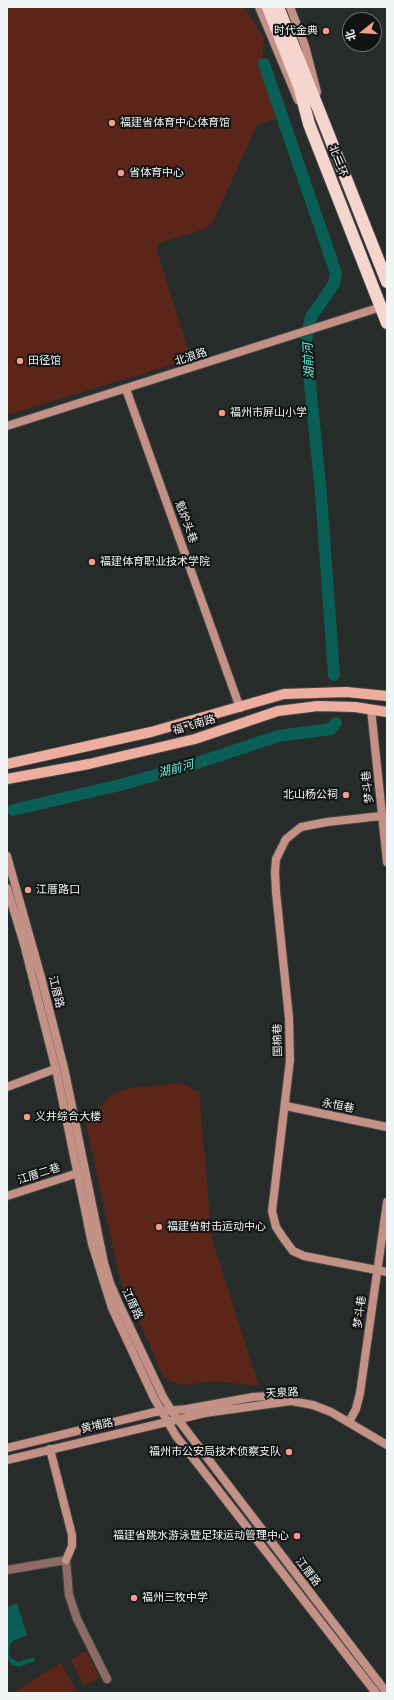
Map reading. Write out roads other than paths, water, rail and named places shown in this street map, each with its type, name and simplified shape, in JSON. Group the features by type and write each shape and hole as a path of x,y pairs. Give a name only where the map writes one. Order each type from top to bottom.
{"highway":[{"name":"北二环","path":"268,7 303,84 323,118 387,282"},
{"name":"北二环","path":"278,7 303,84 309,124 387,323"}],"main road":[{"path":"259,7 288,78 309,124"},
{"path":"290,7 305,46 323,118"},
{"name":"北浪路","path":"7,426 381,307"},
{"name":"魁炉头巷","path":"126,389 240,708"},
{"name":"福飞南路","path":"7,764 151,732 240,708 284,694 346,692 387,696"},
{"name":"福飞南路","path":"7,780 89,764 195,739 278,711 318,706 355,707 387,713"},
{"name":"梦斗巷","path":"371,709 387,862"},
{"name":"国棉巷","path":"382,816 327,822 301,827 286,840 276,859 276,892 289,1018 290,1060 286,1106 272,1211 276,1227 293,1251 304,1256 387,1272"},
{"name":"江厝路","path":"7,856 41,977 63,1064 107,1273 119,1304 177,1420 387,1692"},
{"name":"江厝路","path":"7,888 26,952 56,1069 92,1244 107,1293 161,1411 176,1436 376,1693"},
{"path":"7,1087 56,1069"},
{"name":"永恒巷","path":"286,1106 387,1127"},
{"name":"江厝二巷","path":"7,1196 78,1173"},
{"name":"梦斗巷","path":"349,1422 356,1409 360,1393 376,1271 387,1202"},
{"name":"黄埔路","path":"7,1448 161,1411 187,1409 253,1396 269,1396 291,1401"},
{"name":"天泉路","path":"193,1416 291,1401 305,1402 320,1407 349,1422 387,1445"},
{"name":"黄埔路","path":"7,1460 193,1416"},
{"path":"50,1449 72,1534 72,1546 66,1560"}],"street":[{"path":"7,1570 66,1560 69,1595 77,1619 107,1679"}],"waterway":[{"name":"湖前河","path":"264,64 336,273 334,284 311,317 306,342 321,494 334,675"},
{"name":"湖前河","path":"13,810 120,785 188,766 278,736 331,729 336,723"}],"place":[{"name":"时代金典","path":"326,31"},
{"name":"福建省体育中心体育馆","path":"112,123"},
{"name":"省体育中心","path":"121,173"},
{"name":"田径馆","path":"20,361"},
{"name":"福州市屏山小学","path":"222,413"},
{"name":"福建体育职业技术学院","path":"92,562"},
{"name":"北山杨公祠","path":"346,795"},
{"name":"江厝路口","path":"28,890"},
{"name":"义井综合大楼","path":"27,1117"},
{"name":"福建省射击运动中心","path":"159,1227"},
{"name":"福州市公安局技术侦察支队","path":"289,1452"},
{"name":"福建省跳水游泳暨足球运动管理中心","path":"297,1536"},
{"name":"福州三牧中学","path":"134,1598"}]}
